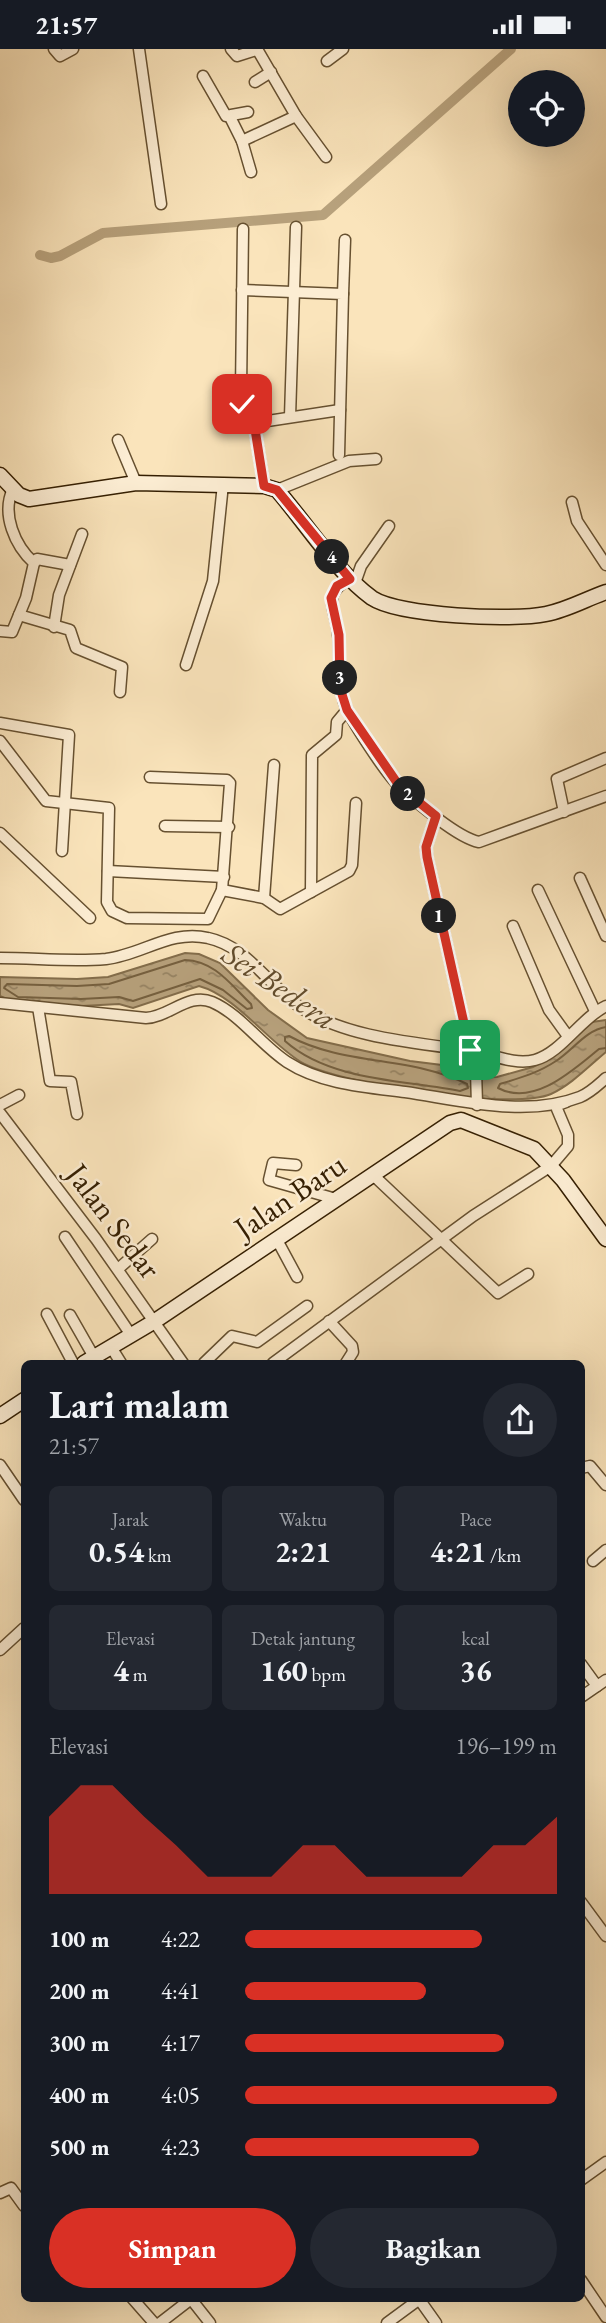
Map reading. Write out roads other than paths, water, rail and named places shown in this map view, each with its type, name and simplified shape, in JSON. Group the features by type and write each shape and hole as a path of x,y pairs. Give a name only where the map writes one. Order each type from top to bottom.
{"street":[{"path":"54,49 60,56 73,49"},
{"path":"139,49 161,204"},
{"path":"230,49 237,56 256,49 296,116 326,157"},
{"path":"327,61 343,49"},
{"path":"255,82 271,72"},
{"path":"203,76 226,116 230,117 242,141 251,172"},
{"path":"230,117 248,112"},
{"path":"242,141 296,116"},
{"path":"290,418 296,227"},
{"path":"243,229 242,404 249,421 254,423 340,410"},
{"path":"339,455 345,240"},
{"path":"242,290 343,294"},
{"path":"254,423 271,488 353,581 382,603 448,614 512,617 545,614 606,592"},
{"path":"118,440 136,483"},
{"path":"0,475 13,489 29,499 136,483 223,484 271,488 349,461 376,459"},
{"path":"186,666 213,581 223,484"},
{"path":"13,489 7,501 10,525 21,549 34,563"},
{"path":"572,502 577,521 606,565"},
{"path":"389,526 360,566 353,581 337,586 331,598 339,635 340,688 347,710 400,787 464,836 479,842 606,796"},
{"path":"54,627 59,596 82,534"},
{"path":"0,630 11,633 37,559 50,559 70,565"},
{"path":"19,615 70,630 74,635 73,645 76,648 122,667 120,692"},
{"path":"311,892 312,755 336,735 337,722 347,710"},
{"path":"0,723 69,735 62,851"},
{"path":"0,741 46,801 109,808 107,902 112,911 127,918 208,919 222,891 232,787 227,780 150,777"},
{"path":"564,813 557,779 606,758"},
{"path":"264,898 274,765"},
{"path":"222,891 264,898 280,909 351,869 356,803"},
{"path":"436,816 426,847 427,857 470,1050"},
{"path":"166,826 229,827"},
{"path":"0,833 90,918"},
{"path":"108,871 224,877"},
{"path":"580,878 606,936"},
{"path":"538,890 595,1011"},
{"path":"513,926 549,1010 567,1035"},
{"path":"0,958 108,959 173,937 211,938 241,953 293,1002 311,1015 419,1046 470,1050 522,1061 535,1059 555,1049 595,1011 606,1006"},
{"path":"0,1003 146,1018 163,1014 189,1001 211,1001 288,1063 350,1085 476,1102 534,1105 575,1098"},
{"path":"38,1007 50,1081 71,1082 77,1114"},
{"path":"476,1102 476,1070 482,1054"},
{"path":"277,1360 440,1240 551,1166 565,1152 569,1141 558,1105 575,1098 606,1078"},
{"path":"0,1105 19,1095"},
{"name":"Jalan Sedar","path":"0,1113 118,1269 181,1360"},
{"name":"Jalan Baru","path":"89,1360 155,1321 450,1123 461,1120 534,1149 551,1166"},
{"path":"296,1165 273,1163 270,1180 336,1199"},
{"path":"551,1166 606,1239"},
{"path":"372,1174 498,1293 528,1274"},
{"path":"65,1237 131,1335"},
{"path":"276,1238 297,1277"},
{"path":"118,1269 152,1239"},
{"path":"207,1360 232,1336 257,1342 307,1306"},
{"path":"47,1314 71,1360"},
{"path":"70,1315 89,1360"},
{"path":"329,1321 352,1346 353,1352 348,1360"},
{"path":"111,1347 119,1360"},
{"path":"0,1416 21,1403"},
{"path":"0,1465 21,1496"},
{"path":"585,1467 590,1466 606,1485"},
{"path":"593,1561 606,1550"},
{"path":"3,1643 21,1629"},
{"path":"585,1668 602,1683 585,1694"},
{"path":"585,1907 606,1935"},
{"path":"596,1921 606,1915"},
{"path":"585,2177 606,2162"},
{"path":"0,2193 11,2188 21,2202"},
{"path":"585,2286 606,2318"},
{"path":"136,2302 154,2323"},
{"path":"160,2323 187,2302"},
{"path":"193,2302 210,2323"},
{"path":"387,2323 415,2302"},
{"path":"423,2302 436,2323"}],"water":[{"path":"185,953 199,954 220,963 268,1010 307,1038 410,1061 442,1065 470,1078 497,1077 533,1067 556,1053 592,1022 606,1020 606,1052 573,1080 551,1094 530,1098 464,1097 425,1093 350,1079 301,1062 226,999 199,986 133,1008 119,1004 82,1006 15,1003 0,996 0,977 108,977"}],"waterway":[{"path":"40,255 51,258 60,256 103,233 323,215 511,49"}],"water label":[{"name":"Sei Bedera","path":"280,985"}]}
